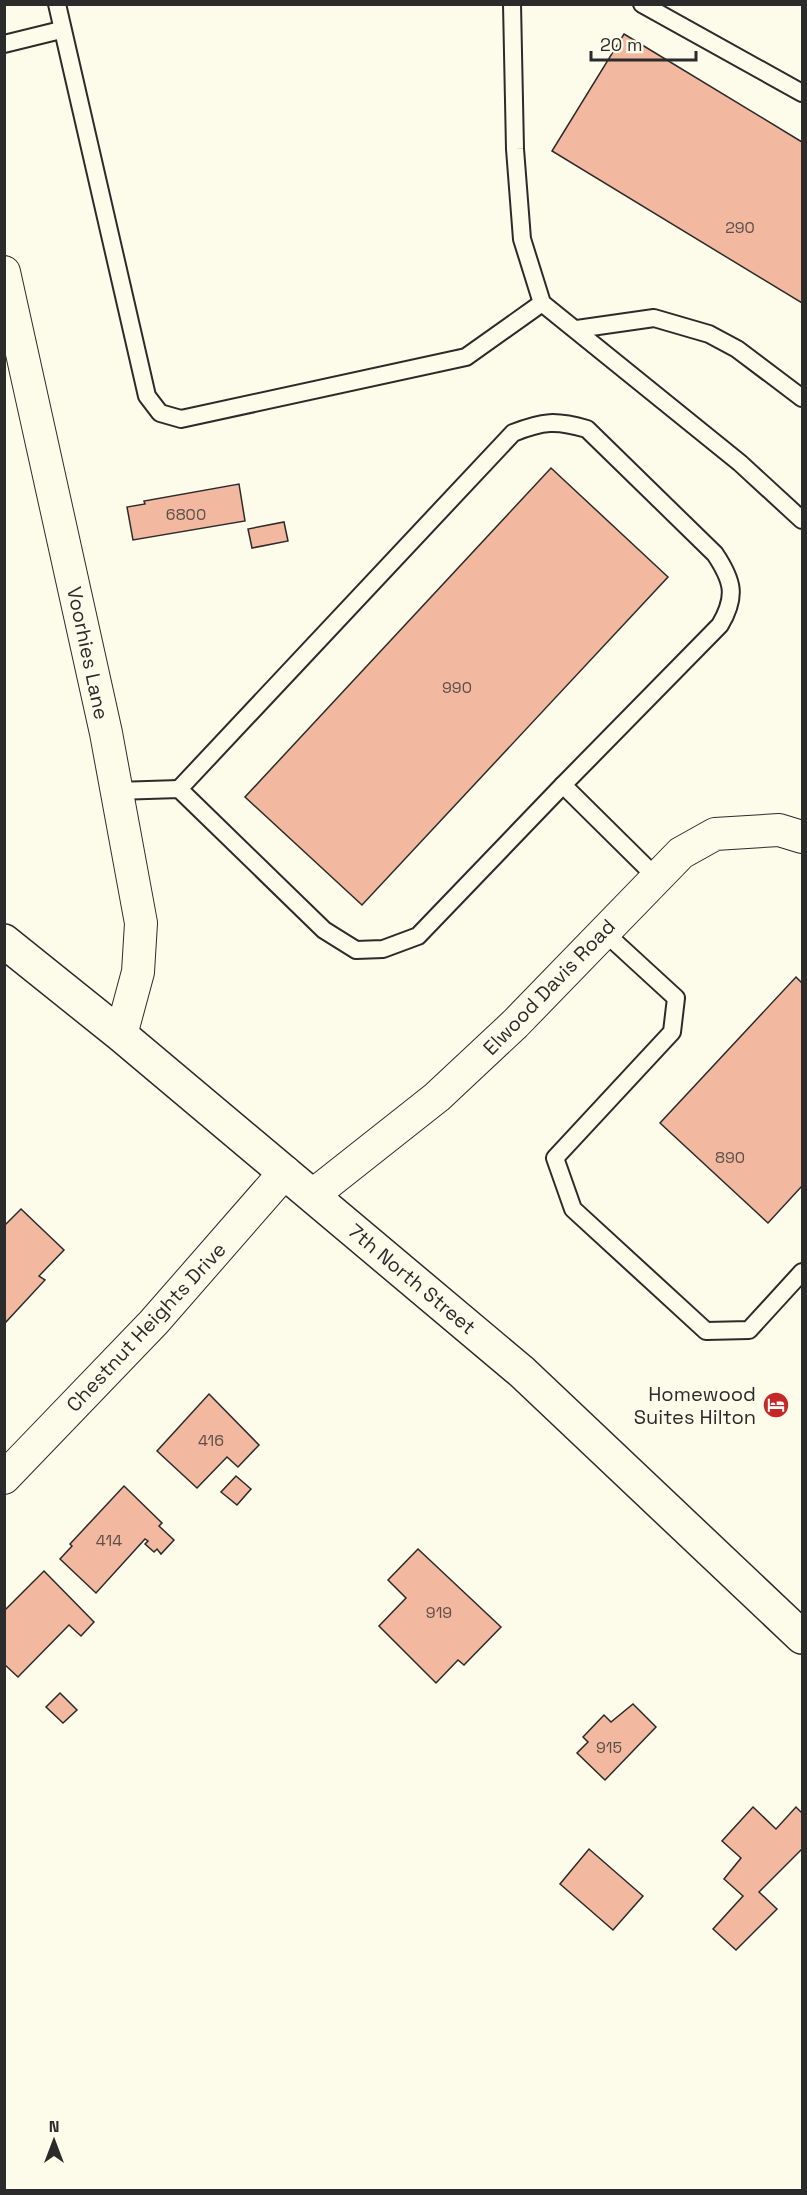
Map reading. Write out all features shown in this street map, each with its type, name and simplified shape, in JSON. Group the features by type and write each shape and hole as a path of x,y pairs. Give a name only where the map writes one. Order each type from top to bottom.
{"street":[{"name":"Voorhies Lane","path":"4,272 116,791 141,923 138,972 122,1035"},
{"name":"Elwood Davis Road","path":"313,1195 437,1097 515,1024 681,853 715,834 779,830 802,837"},
{"name":"7th North Street","path":"4,941 122,1035 522,1372 802,1637"},
{"name":"Chestnut Heights Drive","path":"4,1478 154,1322 285,1172"}],"lane":[{"path":"57,4 61,30 94,158 147,396 160,413 181,419 466,357 542,303"},
{"path":"512,4 515,149 522,239 542,303 740,463 802,520"},
{"path":"642,4 802,93"},
{"path":"4,44 61,30"},
{"path":"577,329 654,318 709,334 737,349 802,398"},
{"path":"116,791 179,789 513,433 540,422 570,424 587,429 715,554 730,576 731,605 720,625 418,936 383,949 356,950 324,930 179,789"},
{"path":"563,785 656,877"},
{"path":"603,931 676,998 672,1032 555,1158 573,1209 706,1331 749,1330 802,1272"}],"building":[{"path":"624,34 802,142 802,303 552,151"},
{"path":"551,468 668,577 362,905 245,797"},
{"path":"239,484 245,521 133,540 127,507 145,504 144,501"},
{"path":"284,522 288,541 252,548 248,529"},
{"path":"796,977 802,983 802,1186 768,1223 660,1123"},
{"path":"21,1209 64,1250 39,1276 45,1280 5,1323 4,1226"},
{"path":"209,1394 259,1445 238,1467 227,1457 197,1488 157,1451"},
{"path":"236,1476 251,1489 237,1505 221,1492"},
{"path":"124,1486 162,1523 159,1526 174,1540 161,1554 157,1549 154,1552 145,1544 148,1541 145,1539 96,1593 60,1559 72,1546 70,1544"},
{"path":"418,1549 501,1627 464,1665 458,1660 436,1683 379,1626 406,1598 388,1580"},
{"path":"44,1571 94,1622 81,1636 69,1625 18,1677 4,1664 4,1611"},
{"path":"60,1693 77,1710 63,1723 46,1707"},
{"path":"633,1704 656,1727 605,1780 577,1753 588,1742 583,1737 604,1715 611,1722"},
{"path":"753,1807 776,1829 796,1807 802,1813 802,1849 759,1892 777,1909 736,1950 713,1929 743,1896 724,1879 741,1858 722,1841"},
{"path":"589,1849 643,1896 613,1930 560,1884"}],"place":[{"name":"Homewood Suites Hilton","path":"776,1405"}]}
